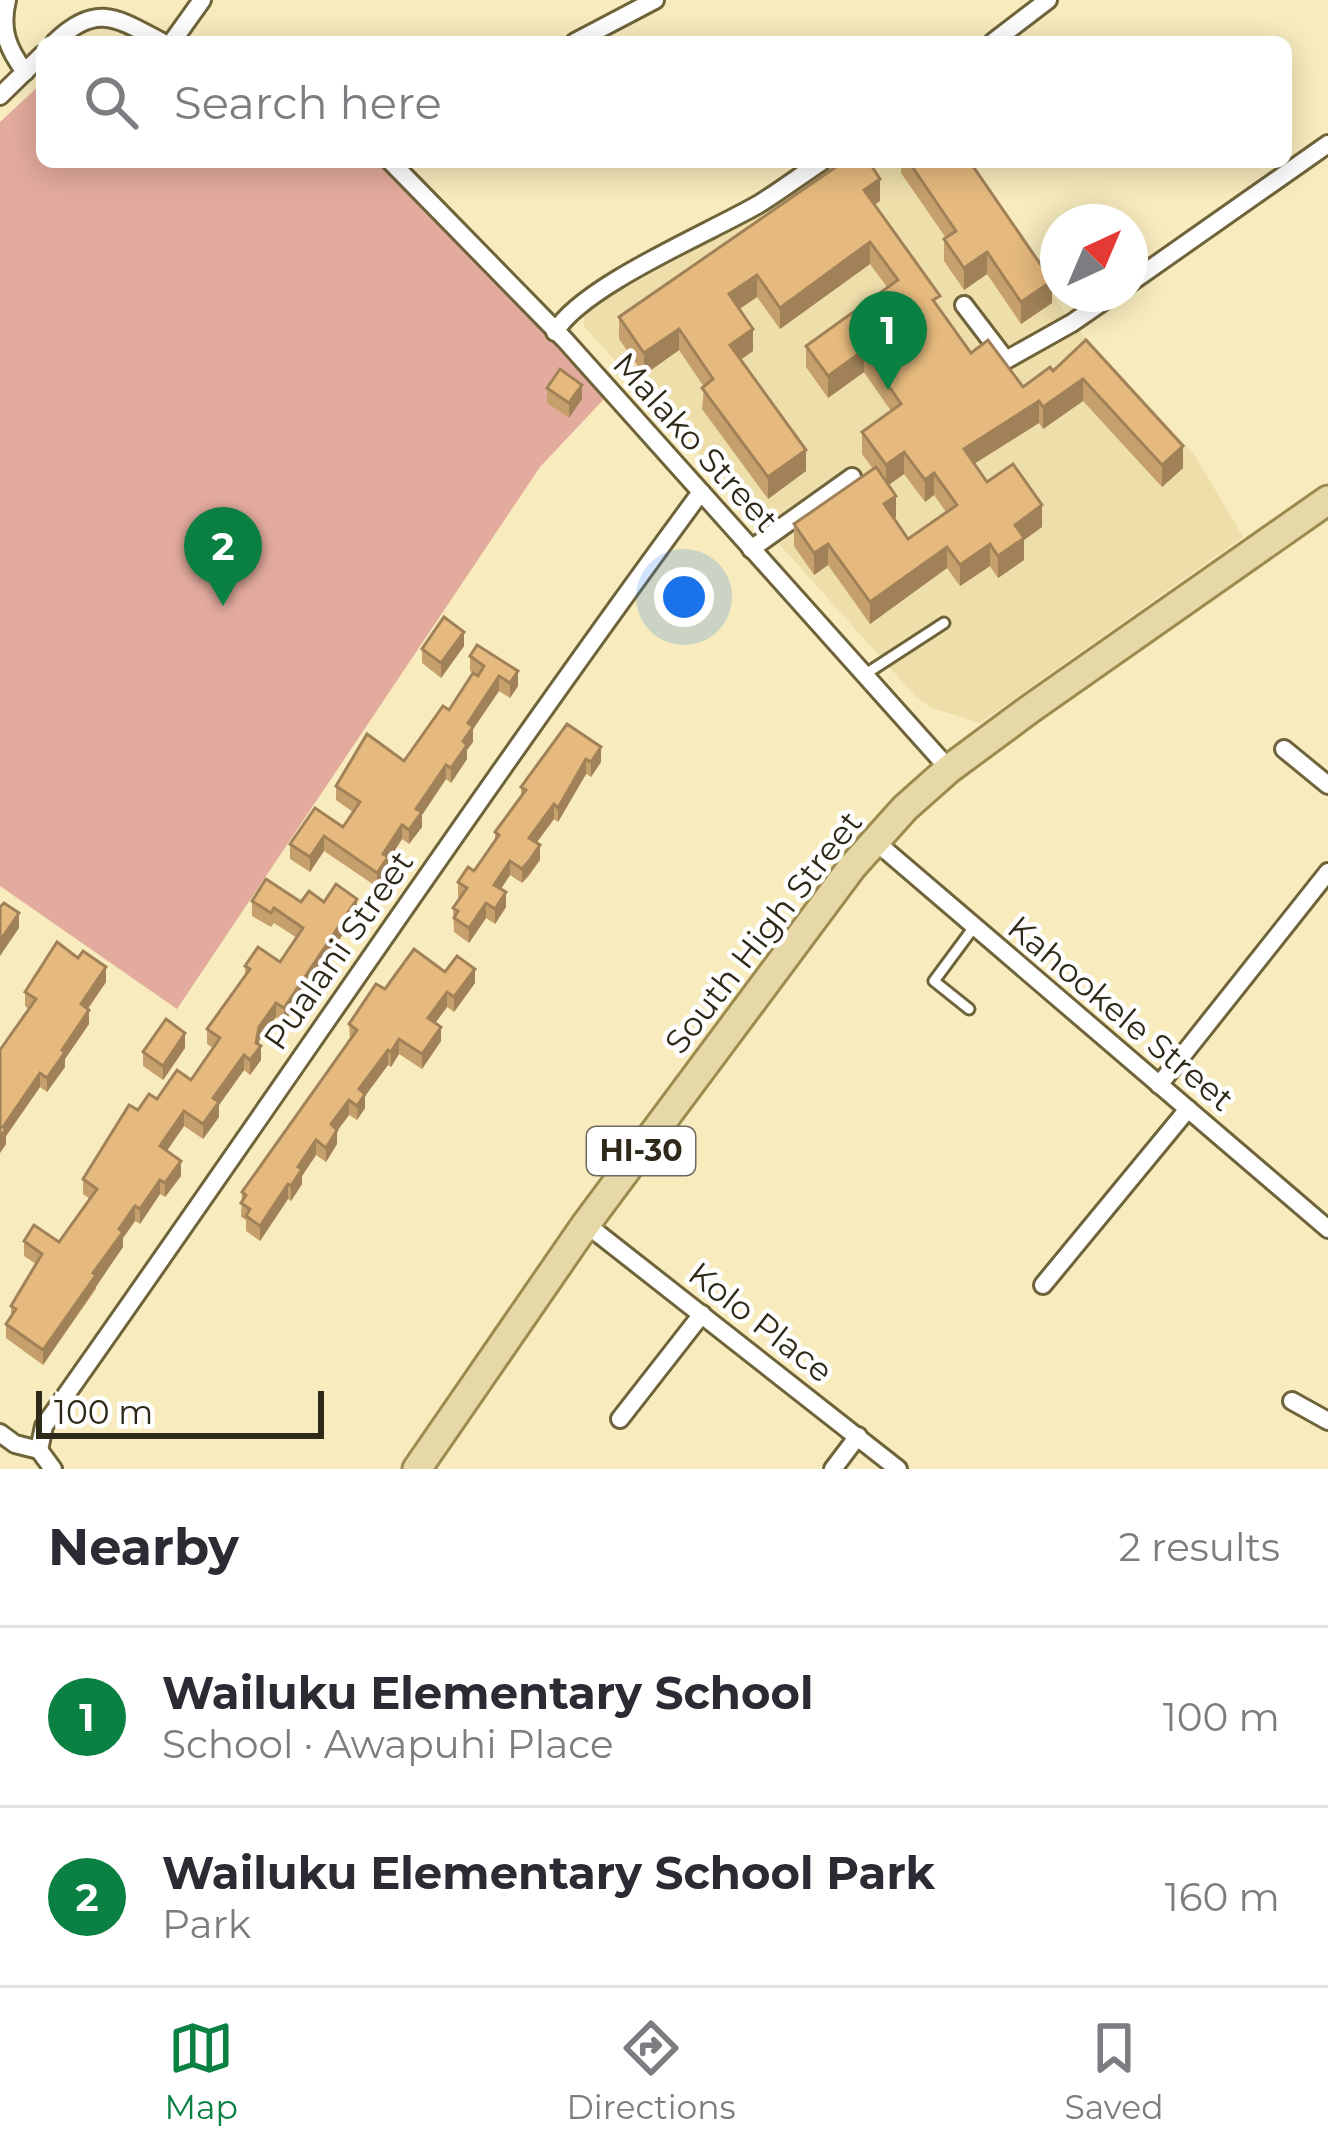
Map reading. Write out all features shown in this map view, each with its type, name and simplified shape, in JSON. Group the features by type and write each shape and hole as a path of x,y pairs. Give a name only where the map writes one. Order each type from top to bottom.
{"main road":[{"name":"South High Street","path":"417,1469 586,1225 852,867 949,769 1328,500"}],"street":[{"path":"8,0 0,17 2,36 25,72"},
{"path":"176,36 202,0"},
{"path":"586,36 655,0"},
{"path":"1001,36 1048,0"},
{"path":"61,36 83,20 106,16 149,36"},
{"path":"0,96 36,61"},
{"path":"1148,270 1328,144"},
{"name":"Malako Street","path":"397,168 555,332 949,769"},
{"path":"555,332 561,321 595,294 762,202 812,168"},
{"path":"964,305 1006,360 1088,312"},
{"path":"751,549 852,477"},
{"name":"Pualani Street","path":"39,1450 44,1426 202,1196 538,714 701,492"},
{"path":"1284,749 1328,785"},
{"name":"Kahookele Street","path":"876,842 1328,1229"},
{"path":"1159,1084 1328,872"},
{"path":"1043,1285 1188,1109"},
{"name":"Kolo Place","path":"586,1225 898,1469"},
{"path":"620,1419 703,1314"},
{"path":"1292,1401 1328,1421"},
{"path":"0,1433 15,1444 39,1450 52,1469"},
{"path":"832,1469 858,1436"}],"lane":[{"path":"863,675 944,623"},
{"path":"969,1009 934,981 974,927"}],"shaded area":[{"path":"36,89 36,168 394,168 604,399 540,467 177,1009 0,886 0,122"},
{"path":"830,168 965,168 1040,277 1040,312 1064,312 1194,454 1243,537 980,723 933,708 917,698 584,326 585,310 786,200"}],"building":[{"path":"834,168 873,168 880,179 864,190 940,296 933,300 971,353 988,340 1023,387 1050,367 1053,371 1086,340 1183,446 1162,465 1083,379 1043,407 1039,401 964,449 987,482 1013,464 1042,505 1015,525 1024,538 998,556 990,544 960,565 947,547 870,602 828,544 814,553 794,524 876,467 896,496 884,504 908,539 957,505 934,473 925,480 904,452 886,465 862,432 901,404 864,350 828,376 806,346 898,280 870,242 780,308 757,275 729,294 753,329 730,345 806,450 768,477 702,388 713,379 679,329 644,353 619,317"},
{"path":"913,168 974,168 1040,264 1040,289 1021,302 987,252 964,268 944,239 956,231"},
{"path":"560,369 582,385 569,403 547,388"},
{"path":"444,617 464,632 441,663 422,649"},
{"path":"477,645 518,671 510,683 499,676 468,723 473,727 463,741 467,745 451,768 446,765 416,809 422,812 409,830 402,825 377,873 324,836 310,857 290,844 315,808 343,827 360,802 336,786 367,734 404,761 443,706 449,710 473,673 478,676 484,666 470,656"},
{"path":"567,724 601,747 591,762 586,759 558,808 554,804 529,838 540,845 529,861 522,869 510,861 494,885 506,892 495,909 486,903 469,928 454,918 458,911 453,908 467,888 458,882 468,867 474,871 499,835 495,832 526,790 521,787"},
{"path":"266,879 301,902 309,891 324,902 336,884 357,899 284,1008 276,1003 259,1027 256,1043 261,1046 250,1060 244,1055 213,1098 219,1102 203,1124 184,1111 160,1146 181,1161 165,1183 160,1180 140,1209 135,1206 96,1275 43,1350 6,1324 16,1309 11,1306 42,1254 24,1241 34,1225 59,1242 97,1189 83,1179 129,1105 138,1110 149,1094 157,1099 177,1070 191,1080 220,1038 207,1029 250,969 245,966 258,947 280,962 303,928 274,908 271,913 252,901"},
{"path":"4,903 19,913 0,941 0,907"},
{"path":"57,942 78,958 83,951 106,967 81,1004 89,1010 65,1052 47,1078 40,1073 0,1138 0,1050 36,999 25,992"},
{"path":"414,949 445,972 457,956 475,969 454,997 447,992 428,1018 441,1027 422,1054 399,1039 388,1050 359,1089 365,1094 357,1106 349,1100 331,1124 337,1130 326,1148 316,1140 291,1186 260,1226 246,1216 250,1209 241,1203 246,1195 242,1192 357,1030 349,1024 376,984 385,989"},
{"path":"166,1019 185,1033 163,1066 143,1052"}],"place":[{"name":"Wailuku Elementary School","path":"888,390"},
{"name":"Wailuku Elementary School Park","path":"223,606"}]}
